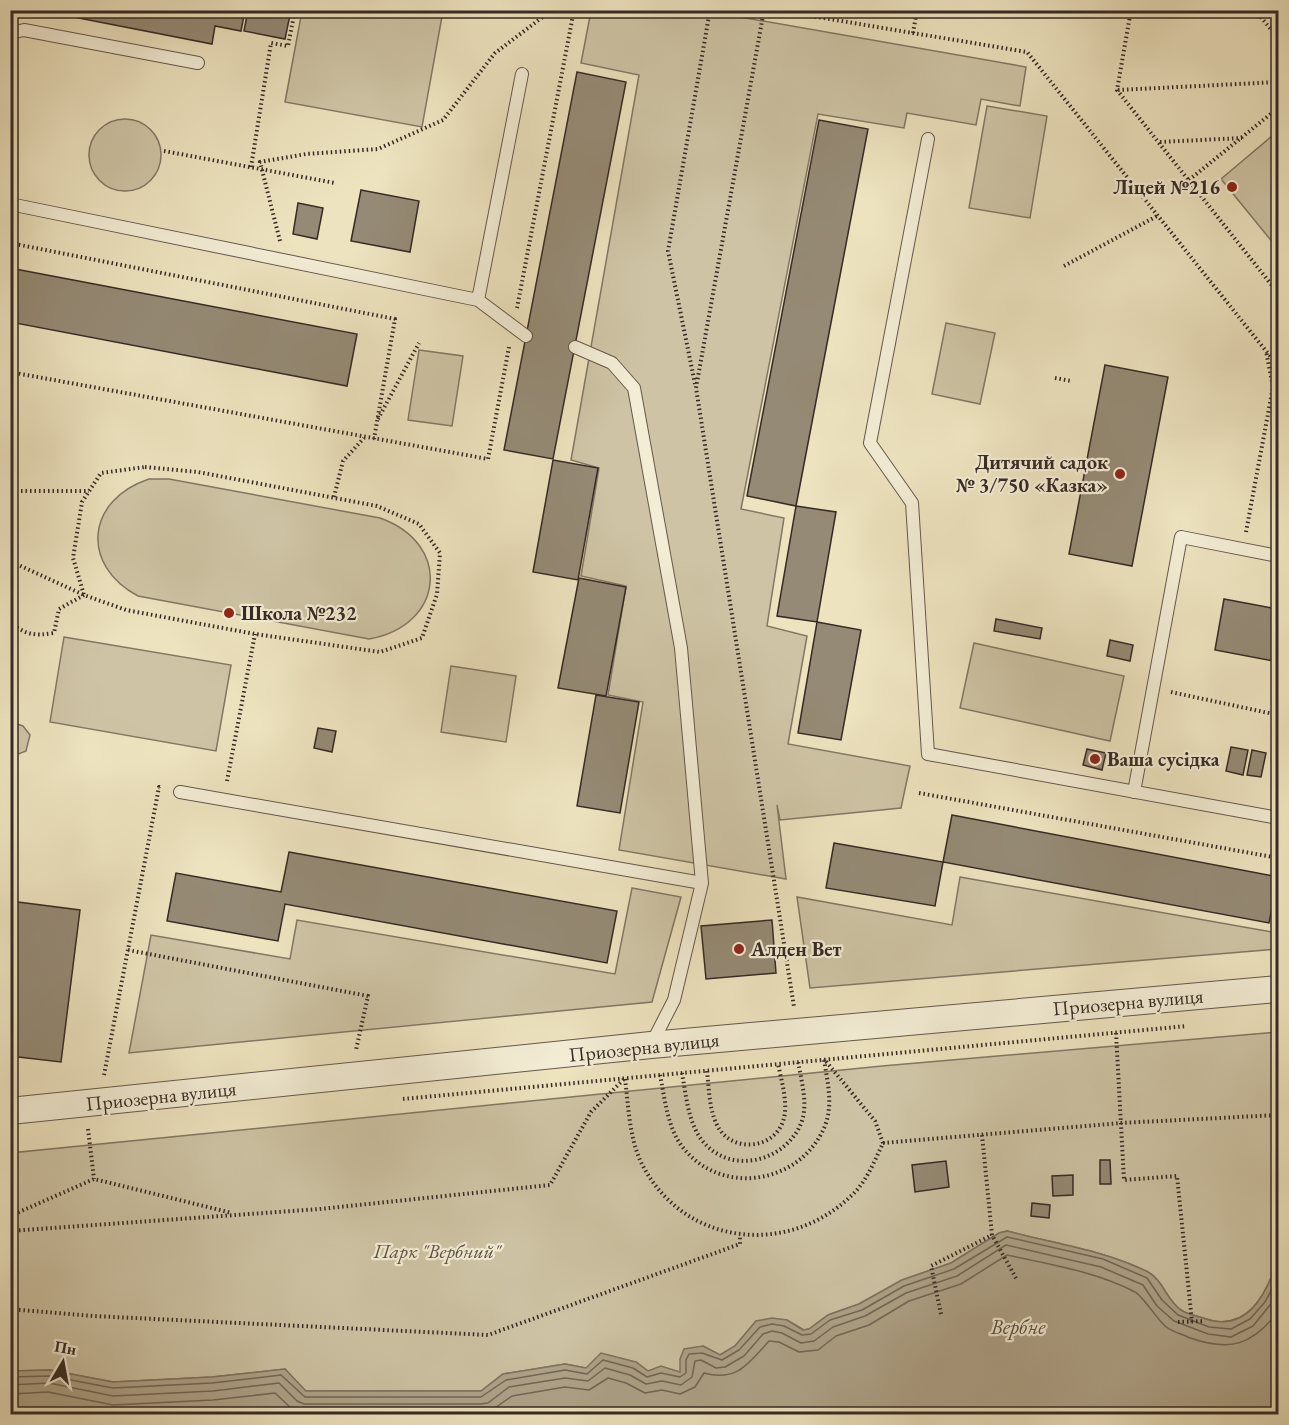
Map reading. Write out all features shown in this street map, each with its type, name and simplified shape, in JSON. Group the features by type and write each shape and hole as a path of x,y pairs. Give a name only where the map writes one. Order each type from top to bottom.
{"street":[{"name":"Приозерна вулиця","path":"10,1111 651,1045 1278,989"}],"lane":[{"path":"10,33 24,30 198,63"},
{"path":"478,300 522,74"},
{"path":"928,139 870,443 912,503 928,754 1278,818"},
{"path":"10,204 478,300 526,336"},
{"path":"575,347 612,363 634,388 681,648 702,883 674,1000 651,1045"},
{"path":"1134,792 1181,537 1278,556"},
{"path":"180,792 702,883"}],"path":[{"path":"251,166 271,43 288,46 295,10"},
{"path":"285,260 260,162 294,156 378,149 443,120 495,53 552,10"},
{"path":"10,372 488,459 574,10"},
{"path":"710,10 668,251 696,388 795,1010"},
{"path":"696,388 765,10"},
{"path":"775,10 1027,52 1278,366"},
{"path":"913,33 917,10"},
{"path":"1131,10 1117,90 1278,293"},
{"path":"1255,10 1278,38"},
{"path":"1117,90 1278,82"},
{"path":"1189,180 1278,108"},
{"path":"1159,142 1242,138"},
{"path":"164,151 335,183"},
{"path":"1064,266 1159,215"},
{"path":"10,243 396,319 374,439"},
{"path":"377,423 419,343"},
{"path":"1242,549 1273,387 1266,350"},
{"path":"1055,378 1071,381"},
{"path":"334,497 343,460 365,437"},
{"path":"12,562 84,595 126,610 255,634 380,652 423,638 437,594 440,553 419,524 377,506 198,472 145,467 100,473 82,502 73,558 84,595"},
{"path":"12,490 90,491"},
{"path":"10,622 26,633 36,636 54,633 58,609 84,595"},
{"path":"224,799 255,634"},
{"path":"1154,688 1278,715"},
{"path":"104,1075 159,787 180,792"},
{"path":"919,793 1278,858"},
{"path":"128,950 368,996 356,1052"},
{"path":"398,1100 1197,1025"},
{"path":"1116,1033 1124,1180 1177,1176 1192,1322"},
{"path":"660,1075 672,1128 682,1146 695,1161 712,1171 732,1178 751,1179 771,1176 790,1168 806,1156 818,1140 826,1122 830,1102 824,1059"},
{"path":"625,1079 632,1139 644,1167 661,1192 684,1213 711,1227 740,1235 771,1235 801,1229 829,1215 852,1196 871,1171 883,1143 875,1121 824,1059"},
{"path":"682,1073 693,1125 702,1141 716,1152 732,1160 750,1161 776,1153 795,1135 803,1119 805,1101 798,1061"},
{"path":"707,1071 713,1117 718,1128 735,1143 747,1145 770,1139 783,1121 785,1109 778,1063"},
{"path":"10,1231 320,1209 550,1185 591,1112 625,1079"},
{"path":"883,1143 1121,1123 1278,1114"},
{"path":"77,1130 100,1128"},
{"path":"88,1129 94,1179"},
{"path":"982,1135 992,1235 1017,1280"},
{"path":"10,1216 94,1179 238,1215"},
{"path":"10,1309 93,1316 488,1335 740,1244 740,1235"},
{"path":"941,1314 931,1266 992,1235"},
{"path":"1178,1322 1205,1321"}],"green space":[{"path":"302,11 443,11 422,127 285,102"},
{"path":"591,11 706,11 1026,67 1020,106 981,99 976,125 907,113 904,128 818,114 741,509 784,518 767,626 807,636 788,744 910,766 901,808 780,820 777,805 786,879 619,850 643,702 608,695 626,586 581,576 599,468 571,460 639,75 581,63"},
{"path":"987,106 1047,116 1030,218 969,208"},
{"path":"118,119 132,119 151,129 161,148 161,162 151,181 132,191 118,191 99,181 89,162 89,148 99,129"},
{"path":"1278,131 1278,249 1221,179"},
{"path":"946,323 995,333 980,404 932,394"},
{"path":"419,350 463,356 452,426 408,420"},
{"path":"149,479 169,479 380,518 404,530 420,546 428,564 430,583 425,602 413,618 394,631 369,639 138,596 119,583 106,568 99,551 98,534 103,517 113,502 128,489"},
{"path":"64,637 231,665 216,751 50,722"},
{"path":"974,643 1124,676 1110,741 960,708"},
{"path":"451,666 516,676 506,742 441,732"},
{"path":"11,722 23,726 30,735 26,751 11,757"},
{"path":"960,877 1278,933 1278,949 810,988 797,897 952,925"},
{"path":"632,888 681,897 652,1002 129,1053 151,935 290,959 297,920 615,974"},
{"name":"Парк \"Вербний\"","path":"1278,1032 1278,1260 1261,1298 1243,1316 1232,1321 1218,1322 1183,1311 1176,1306 1153,1276 1131,1264 1097,1253 1007,1231 999,1233 951,1263 902,1280 859,1304 828,1315 809,1329 804,1330 787,1320 756,1321 735,1346 720,1355 703,1346 680,1372 648,1371 636,1362 586,1368 565,1364 503,1374 481,1391 305,1391 285,1369 212,1377 113,1382 50,1370 11,1371 10,1153 882,1066"}],"water":[{"name":"Вербне","path":"1007,1231 1097,1253 1131,1264 1153,1276 1181,1310 1218,1322 1232,1321 1243,1316 1252,1308 1261,1298 1278,1260 1278,1414 11,1414 11,1371 50,1370 113,1382 212,1377 285,1369 306,1391 481,1391 503,1374 565,1364 586,1368 601,1353 636,1362 648,1371 661,1366 680,1372 680,1359 684,1349 703,1346 720,1355 735,1346 756,1321 772,1318 787,1320 803,1330 809,1329 828,1315 859,1304 902,1280 951,1263 999,1233"}],"building":[{"path":"245,10 241,31 215,26 212,44 43,11"},
{"path":"248,10 291,10 285,39 244,31"},
{"path":"577,72 626,82 553,459 504,450"},
{"path":"819,120 868,129 796,506 747,496"},
{"path":"361,190 419,201 410,252 351,241"},
{"path":"298,203 323,208 317,239 293,234"},
{"path":"10,268 357,334 347,386 10,322"},
{"path":"1105,365 1168,377 1132,566 1069,554"},
{"path":"553,460 598,468 578,580 533,572"},
{"path":"796,506 836,512 817,622 777,616"},
{"path":"579,578 626,587 606,696 558,688"},
{"path":"1224,599 1278,609 1278,662 1215,650"},
{"path":"996,619 1042,628 1040,639 994,631"},
{"path":"817,622 861,630 841,740 798,733"},
{"path":"1110,640 1133,645 1130,661 1107,656"},
{"path":"596,695 639,702 620,813 577,806"},
{"path":"318,728 336,731 332,752 314,748"},
{"path":"1231,747 1248,750 1243,775 1226,771"},
{"name":"Ваша сусідка","path":"1087,749 1106,753 1102,770 1083,765"},
{"path":"1252,750 1266,753 1261,777 1247,775"},
{"path":"952,815 1278,877 1269,923 943,862"},
{"path":"834,843 943,862 935,906 826,888"},
{"path":"289,852 617,911 607,963 285,904 278,941 167,921 176,873 281,892"},
{"path":"10,901 80,910 61,1062 10,1056"},
{"name":"Алден Вет","path":"772,920 776,973 706,979 701,926"},
{"path":"1100,1160 1110,1160 1111,1184 1100,1184"},
{"path":"946,1161 949,1187 915,1192 912,1165"},
{"path":"1073,1175 1073,1195 1053,1196 1052,1176"},
{"path":"1032,1203 1050,1205 1049,1218 1031,1216"}],"place":[{"name":"Ліцей №216","path":"1232,187"},
{"name":"Дитячий садок № 3/750 «Казка»","path":"1120,474"},
{"name":"Школа №232","path":"229,613"},
{"name":"Ваша сусідка","path":"1095,759"},
{"name":"Алден Вет","path":"739,949"}]}
